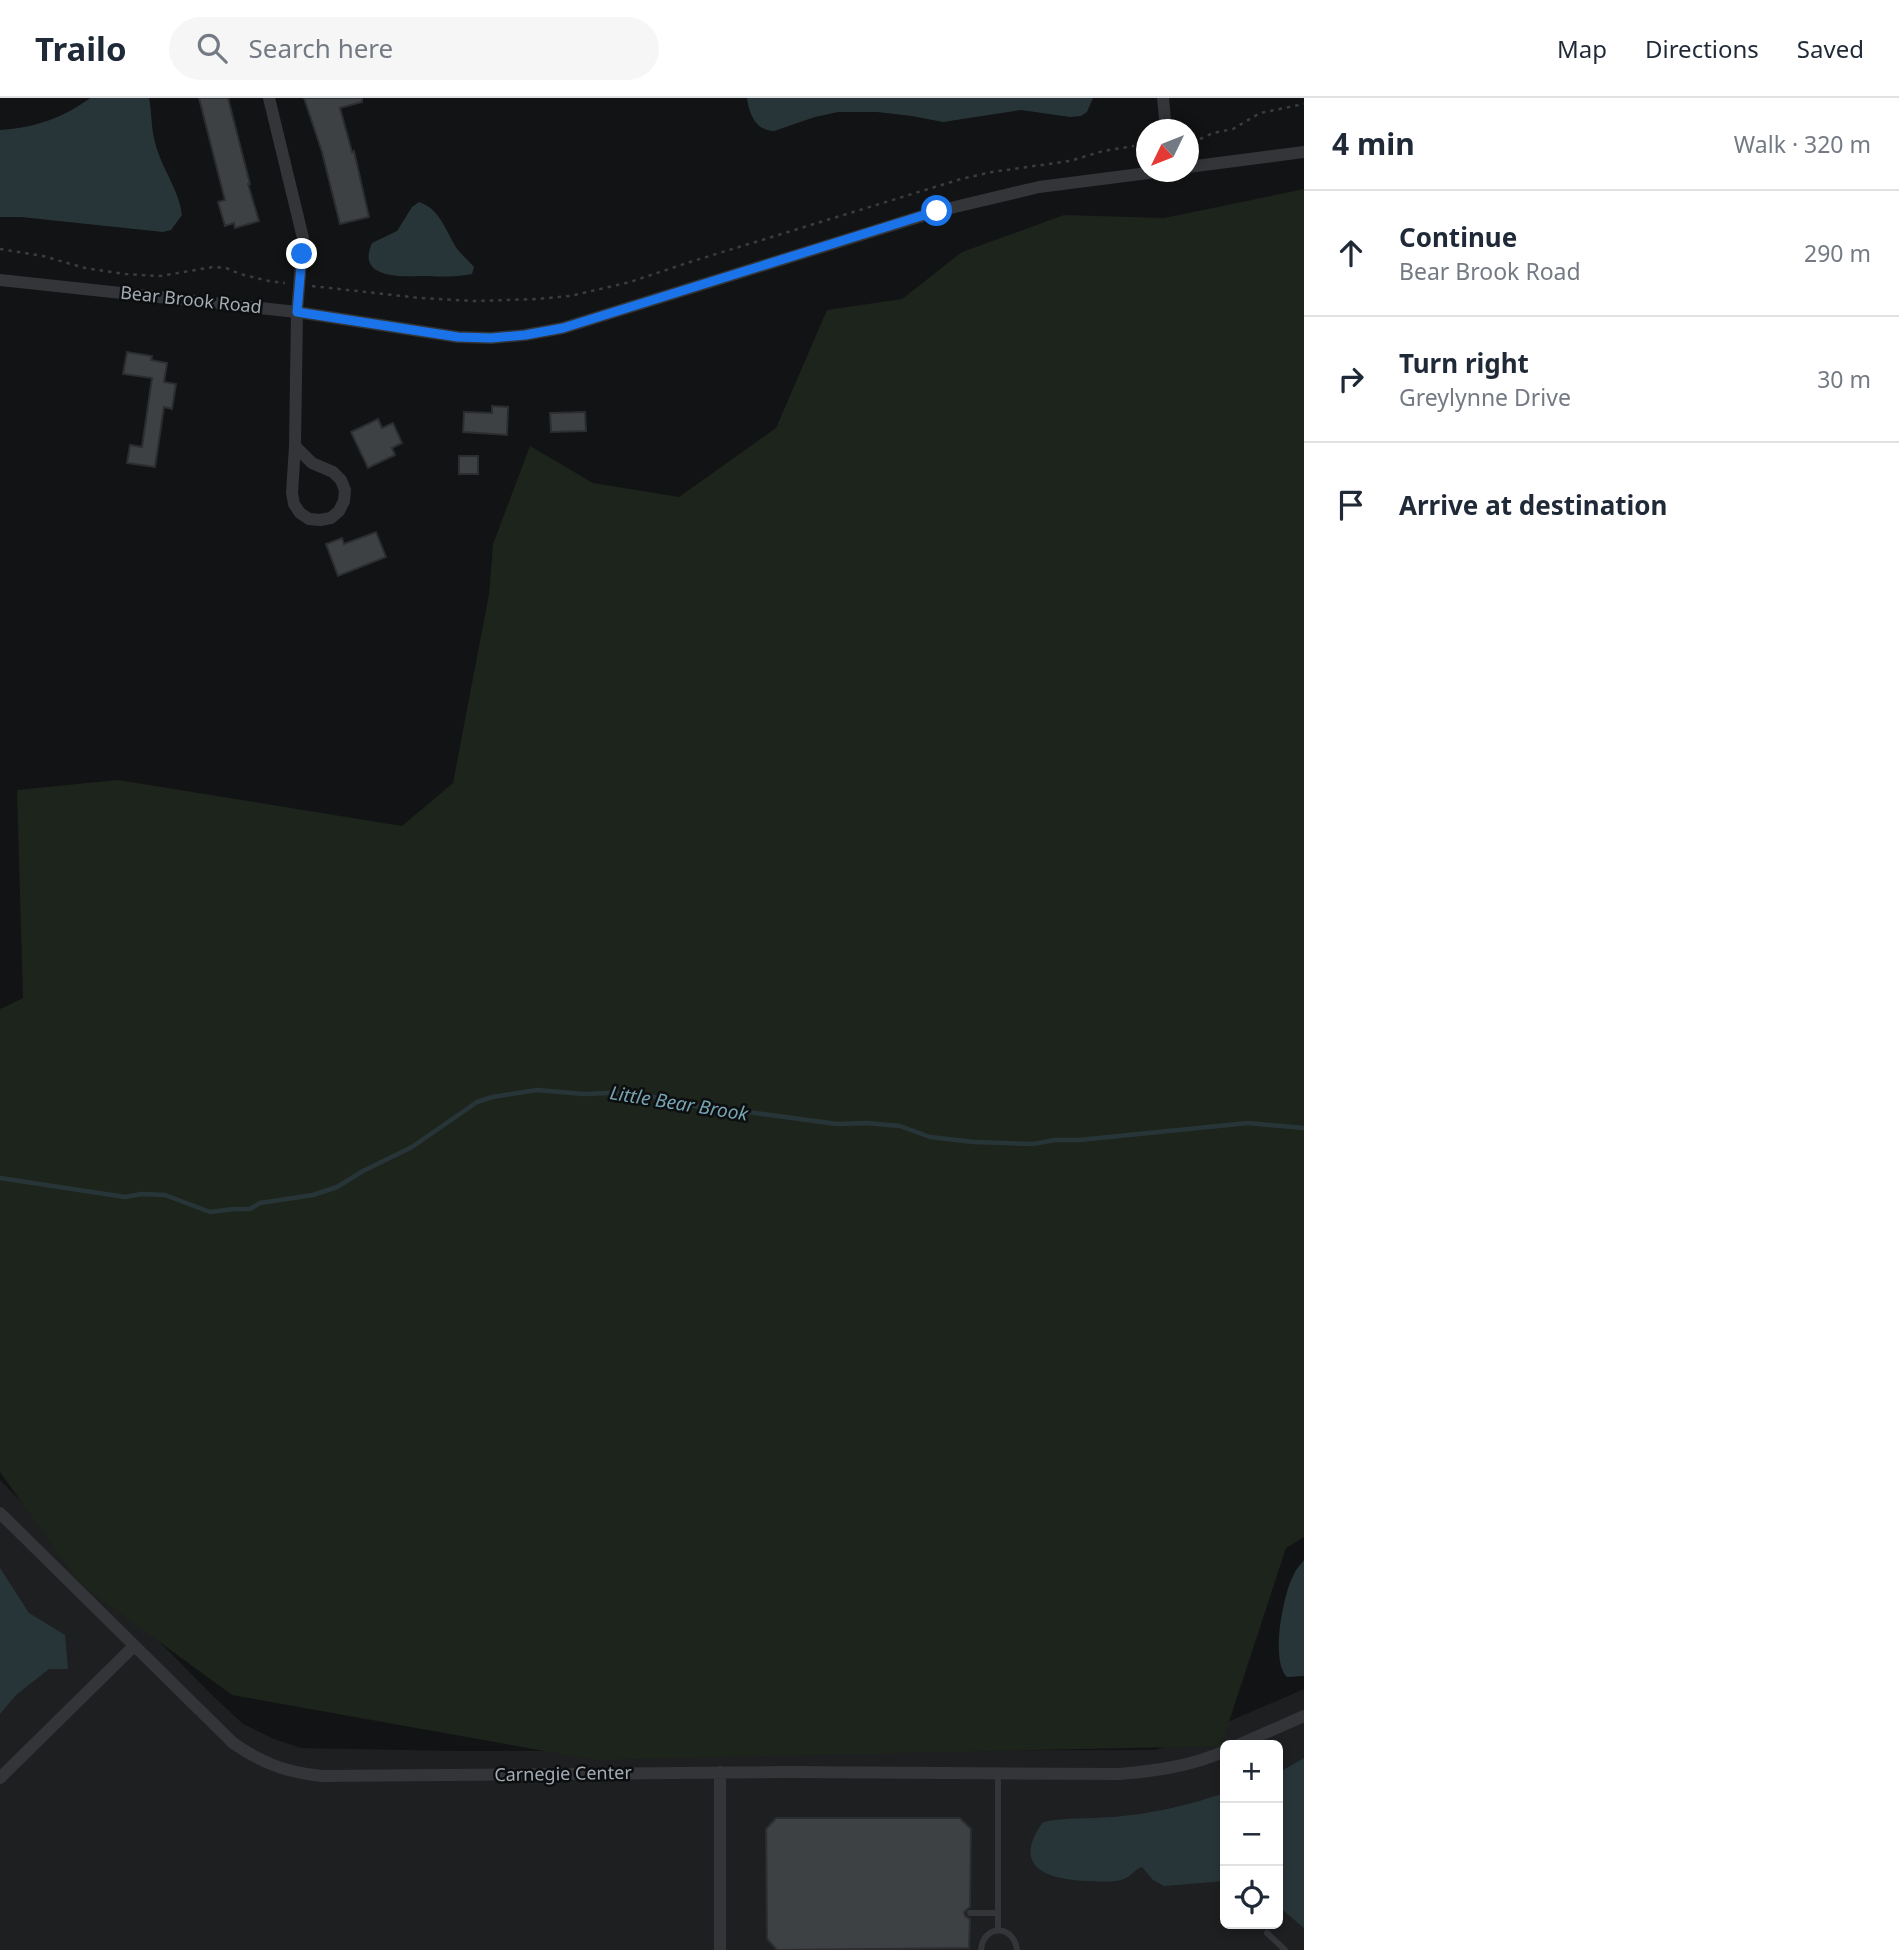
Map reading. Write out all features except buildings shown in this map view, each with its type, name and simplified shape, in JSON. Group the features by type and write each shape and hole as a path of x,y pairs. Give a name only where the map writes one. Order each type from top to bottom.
{"street":[{"path":"269,98 303,239 297,312 292,493 294,504 300,513 309,519 331,518 339,511 344,501 345,490 341,480 333,472 313,463 295,446"},
{"path":"1163,98 1165,119"},
{"path":"1199,166 1304,152"},
{"name":"Bear Brook Road","path":"0,279 297,312 458,337 525,335 563,328 937,211 1039,187 1136,175"},
{"name":"Carnegie Center","path":"0,1513 233,1743 253,1757 296,1773 334,1776 720,1772 1119,1774 1189,1764 1220,1753"},
{"path":"0,1778 134,1646"},
{"path":"1249,1740 1304,1716"},
{"path":"720,1772 720,1950"}],"lane":[{"path":"998,1773 998,1930"},
{"path":"970,1913 998,1913"},
{"path":"981,1950 982,1940 986,1935 998,1930 1013,1938 1017,1950"},
{"path":"1267,1933 1285,1950"}],"path":[{"path":"1200,139 1233,129 1260,113 1304,104"},
{"path":"321,286 420,298 475,301 570,296 630,282 961,179 1070,161 1102,151 1134,146"},
{"path":"0,250 43,256 85,268 125,274 160,276 214,267 269,281"}],"shaded area":[{"path":"90,98 149,98 155,142 182,215 171,230 163,232 0,217 0,130 48,121"},
{"path":"747,98 1093,98 1087,112 1081,116 1021,110 943,122 877,112 838,112 774,131 758,125"},
{"path":"1304,189 1304,1537 1286,1548 1220,1746 595,1760 232,1695 80,1584 0,1472 0,1009 23,998 17,790 118,780 402,826 453,783 489,594 493,544 530,446 593,483 679,497 776,428 827,310 902,299 962,252 1064,215 1164,218"},
{"path":"419,202 438,216 458,250 474,267 472,274 396,276 376,270 370,264 372,243 397,231 412,207"},
{"path":"0,1480 243,1724 301,1748 459,1751 1155,1750 1188,1739 1304,1689 1304,1950 0,1950"},
{"path":"1304,1560 1304,1676 1287,1677 1279,1657 1282,1611 1296,1570"},
{"path":"0,1568 29,1613 65,1635 68,1669 49,1669 16,1695 0,1714"},
{"path":"1304,1758 1304,1928 1283,1910 1283,1770"},
{"path":"1220,1794 1220,1881 1164,1886 1153,1880 1142,1867 1120,1880 1071,1880 1046,1873 1037,1868 1032,1860 1034,1837 1043,1822 1141,1814"}],"waterway":[{"name":"Little Bear Brook","path":"0,1178 125,1197 142,1194 165,1195 210,1212 250,1209 260,1203 313,1195 337,1187 412,1147 477,1102 537,1090 584,1094 631,1092 726,1113 748,1112 837,1124 900,1126 930,1137 974,1142 1033,1144 1248,1123 1304,1128"}],"route":[{"path":"302,254 297,312 458,337 491,338 563,328 937,211"}]}
